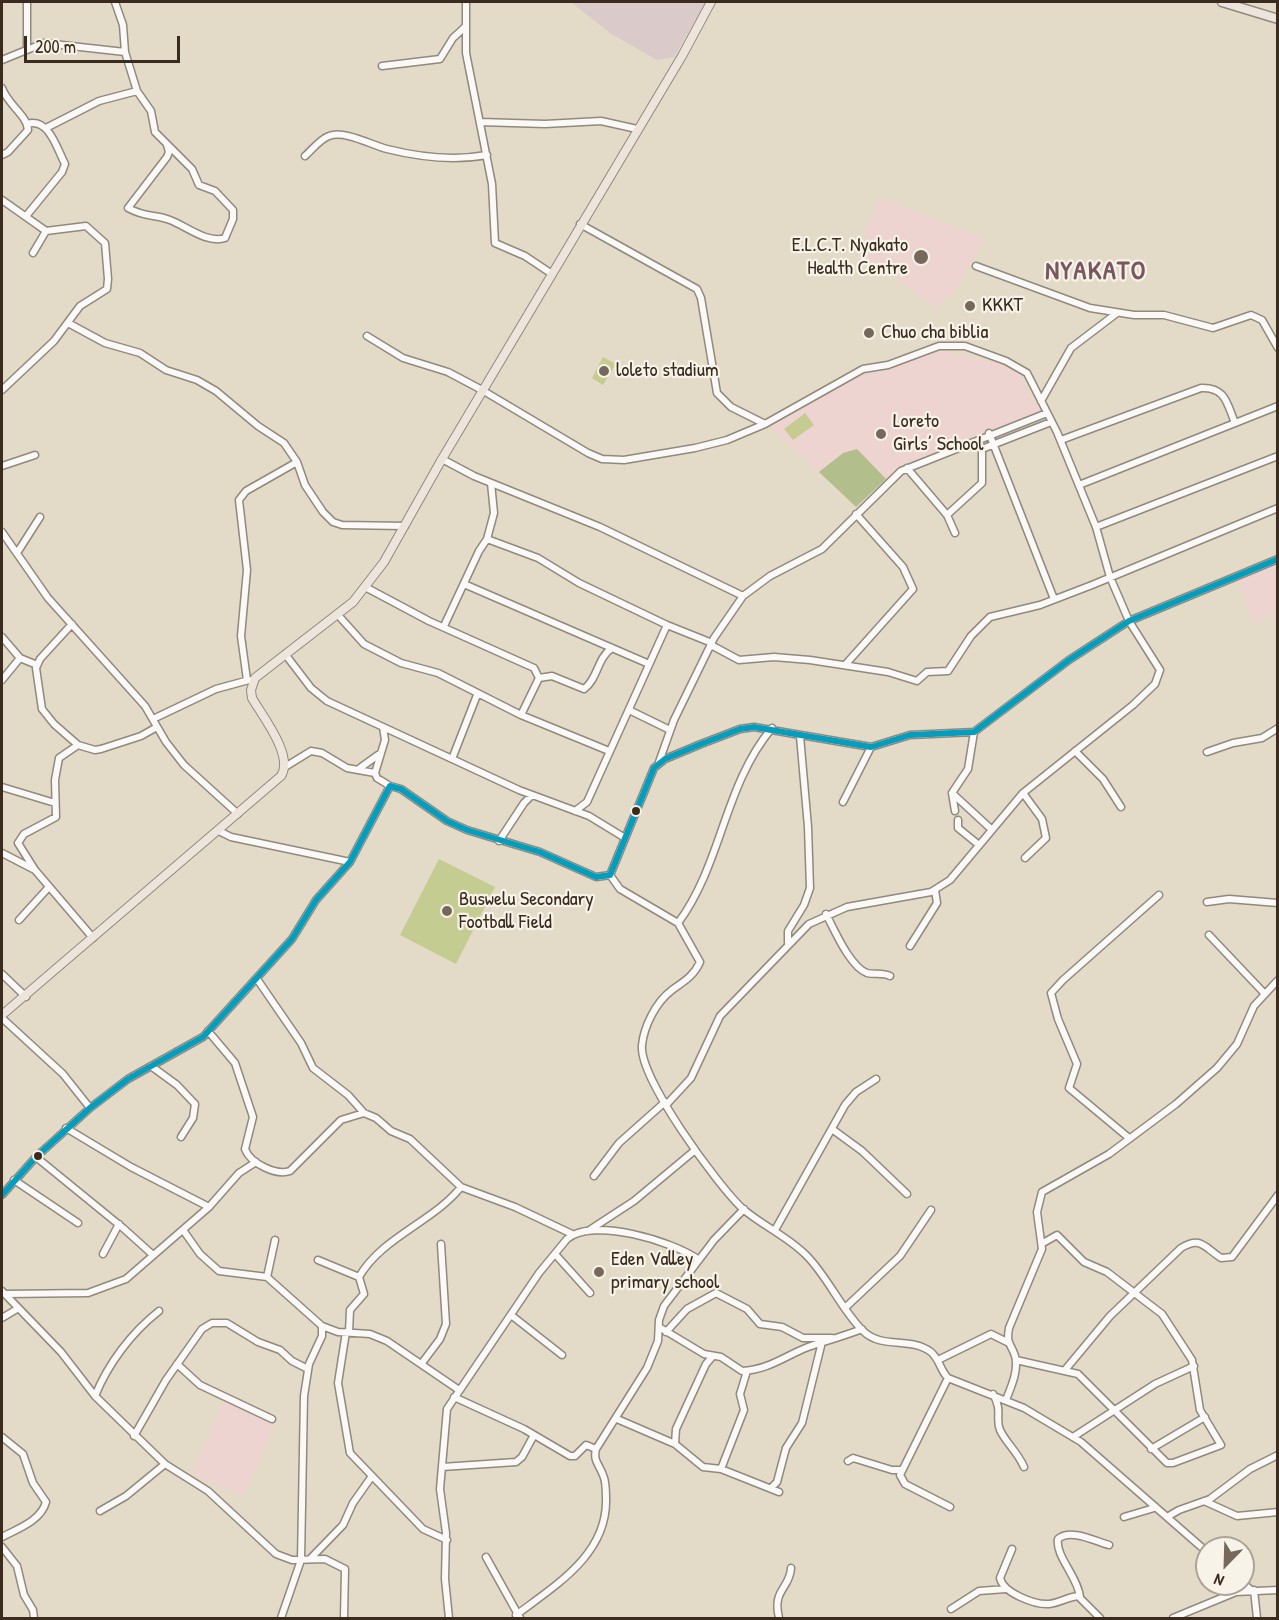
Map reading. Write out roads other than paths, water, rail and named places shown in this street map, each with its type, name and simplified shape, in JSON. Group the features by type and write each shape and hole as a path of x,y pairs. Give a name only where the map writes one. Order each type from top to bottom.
{"highway":[{"path":"1222,2 1278,19"}],"main road":[{"path":"2,1017 159,879 219,831 281,776 285,767 285,756 252,698 251,679 338,615 367,588 580,224 682,56 711,2"}],"street":[{"path":"27,2 27,49"},
{"path":"115,2 123,25 125,52 137,91 151,111 157,136 167,145 192,169 199,185 215,191 233,210 233,219 225,238 204,236 168,219 142,216 128,208 167,157 169,152 167,145"},
{"path":"466,2 466,53 494,198 495,243 525,256 552,274"},
{"path":"382,66 440,59 453,38 465,27"},
{"path":"2,60 51,42 125,52"},
{"path":"2,88 7,101 27,124"},
{"path":"46,128 99,101 137,91"},
{"path":"480,122 545,124 601,121 637,129"},
{"path":"27,124 35,123 46,128 65,164 27,215"},
{"path":"2,155 8,152 24,135 27,124"},
{"path":"304,156 328,136 338,134 387,149 447,159 462,160 487,155"},
{"path":"2,200 27,215 46,231 54,232 84,225 105,243 108,279 106,289 80,306 46,350 2,390"},
{"path":"580,224 697,289 701,298 717,393 731,407 765,424"},
{"path":"33,253 46,231"},
{"path":"976,266 1063,300 1117,313 1164,315 1213,328 1251,315 1262,320 1278,348"},
{"path":"1041,401 1071,348 1117,313"},
{"path":"68,323 105,343 140,353 166,370 206,384 284,443 297,462 305,485 333,522 342,525 405,526"},
{"path":"367,336 403,358 448,372 482,390 572,446 602,459 624,460 727,440 765,424 863,369 888,365 939,346 965,346 1016,364 1027,373 1061,440 1096,527 1110,577 1129,621 1158,665 1160,674 1148,692 1023,793 950,880 935,890 864,903 826,914 809,924 788,943 720,1016 691,1078 666,1103 619,1143 594,1176"},
{"path":"1061,440 1201,388 1216,389 1221,393 1235,423"},
{"path":"1079,485 1278,406"},
{"path":"610,875 654,768 659,762 670,730 725,620 743,596 770,576 822,549 892,478 907,468 1047,413"},
{"path":"947,515 982,483 981,451 993,443 1051,422"},
{"path":"989,434 1032,536 1054,599"},
{"path":"2,466 34,455"},
{"path":"1096,527 1278,456"},
{"path":"442,459 492,483 610,532 743,596"},
{"path":"153,719 216,689 251,679 241,636 247,570 239,500 246,491 297,462"},
{"path":"907,468 947,515 955,533"},
{"path":"444,626 487,539 494,513 492,483"},
{"path":"487,539 538,558 579,583 744,661 791,658 896,674 914,682 927,672 946,672 975,631 990,617 1054,599 1278,508"},
{"path":"845,665 913,589 903,567 855,514"},
{"path":"18,553 40,517"},
{"path":"2,532 48,598 124,681 184,765 238,814"},
{"path":"659,762 740,729 772,728 800,736 871,747 910,735 974,732 1070,660 1129,621 1278,559"},
{"path":"464,584 649,664"},
{"path":"367,588 429,621 534,668 539,678"},
{"path":"338,615 364,644 412,668 438,673 477,695 609,751"},
{"path":"72,624 37,665 38,693 42,709 54,724 78,745 95,750 141,736 157,727"},
{"path":"575,811 587,802 667,625"},
{"path":"2,638 20,658 37,665"},
{"path":"539,678 552,676 584,689 589,685 602,658 612,648"},
{"path":"285,654 316,694 399,735 532,795 589,816 625,837"},
{"path":"2,680 20,658"},
{"path":"521,715 539,678"},
{"path":"452,759 477,695"},
{"path":"629,710 670,730"},
{"path":"383,727 385,740 375,773 377,778 409,794 447,821 499,841 540,852 596,877 610,875"},
{"path":"678,923 711,863 726,815 748,762 772,728"},
{"path":"1207,752 1233,743 1262,738 1278,728"},
{"path":"951,793 966,774 974,732"},
{"path":"385,740 399,735"},
{"path":"788,943 788,931 804,905 810,888 808,827 800,736"},
{"path":"78,745 59,758 55,780 56,818 24,834 18,843 48,888 93,938"},
{"path":"843,802 871,747"},
{"path":"285,767 311,751 322,753 347,768 375,773"},
{"path":"1075,751 1103,778 1121,807"},
{"path":"359,769 380,754"},
{"path":"2,1195 36,1157 90,1108 128,1079 208,1031 292,939 316,900 350,862 390,786"},
{"path":"2,787 55,804"},
{"path":"951,793 955,811"},
{"path":"951,793 991,829"},
{"path":"1023,793 1042,819 1046,838 1025,858"},
{"path":"499,841 524,803 532,795"},
{"path":"587,802 589,816"},
{"path":"958,820 958,828 979,845"},
{"path":"219,831 231,837 350,862"},
{"path":"2,853 35,870"},
{"path":"610,875 621,889 678,923 700,962 683,984 672,990 658,1005 646,1029 642,1047 646,1069 694,1150 744,1209 808,1257 862,1329 886,1342 921,1346 938,1360 948,1378 1006,1400 1073,1437 1125,1479 1154,1508 1195,1542"},
{"path":"19,920 48,888"},
{"path":"910,946 937,903 935,890"},
{"path":"1129,1138 1069,1088 1077,1064 1058,1019 1051,993 1159,895"},
{"path":"1207,902 1229,899 1278,903"},
{"path":"826,914 844,947 862,969 866,972 890,976"},
{"path":"1209,935 1265,994"},
{"path":"2,974 26,997"},
{"path":"257,979 301,1043 313,1068 348,1095 364,1113 376,1118 391,1131 410,1139 461,1187 515,1207 572,1234 587,1231 649,1236 674,1245 699,1260"},
{"path":"1007,1342 1009,1328 1043,1243 1037,1212 1042,1192 1098,1162 1176,1104 1217,1068 1237,1044 1250,1012 1278,980"},
{"path":"2,1017 63,1074 90,1108"},
{"path":"208,1031 238,1071 254,1120 245,1149 248,1156 256,1162 280,1172 290,1171 341,1120 364,1113"},
{"path":"151,1066 177,1085 195,1104 193,1118 181,1137"},
{"path":"775,1230 850,1098 876,1079"},
{"path":"66,1128 131,1167 209,1207"},
{"path":"832,1129 876,1163 907,1194"},
{"path":"587,1231 634,1201 694,1150"},
{"path":"36,1157 119,1224 153,1255"},
{"path":"3,1292 67,1294 102,1289 136,1273 153,1255 209,1207 239,1173 256,1162"},
{"path":"14,1180 78,1223"},
{"path":"358,1277 369,1261 404,1231 455,1195 461,1187"},
{"path":"1065,1370 1089,1338 1174,1255 1193,1241 1198,1241 1221,1258 1232,1257 1278,1195"},
{"path":"486,1557 518,1617 564,1579 595,1543 603,1521 606,1496 604,1477 595,1460 596,1449 647,1368 658,1341 664,1306 699,1260 744,1209"},
{"path":"846,1307 900,1256 931,1210"},
{"path":"104,1254 119,1224"},
{"path":"183,1230 200,1254 219,1271 267,1277 322,1326 333,1331 378,1337 459,1390"},
{"path":"449,1618 445,1579 447,1540 440,1496 446,1413 454,1397 539,1273 572,1234"},
{"path":"1016,1359 1078,1374 1125,1418 1161,1460 1173,1463 1218,1447 1220,1441 1199,1406 1194,1366 1190,1354 1161,1314 1107,1272 1084,1262 1057,1235 1043,1243"},
{"path":"267,1277 275,1240"},
{"path":"422,1364 440,1338 446,1324 441,1245"},
{"path":"555,1254 590,1293"},
{"path":"318,1260 358,1277 364,1294 350,1310 338,1378 349,1450 423,1529 447,1540"},
{"path":"3,1292 61,1352 95,1396 134,1436 165,1464 208,1491 276,1554 300,1560 325,1559 345,1569 344,1618"},
{"path":"666,1332 687,1309 716,1293 747,1309 760,1324 782,1327 803,1338 834,1338"},
{"path":"2,1318 17,1309"},
{"path":"95,1396 112,1362 145,1323 159,1311"},
{"path":"511,1315 562,1355"},
{"path":"134,1436 202,1329 218,1321 227,1323 258,1342 280,1350 292,1362 308,1369"},
{"path":"281,1618 300,1560 305,1446 303,1409 308,1369 322,1336 322,1326"},
{"path":"659,1327 704,1354 721,1357 737,1369 747,1371 768,1366 807,1348 821,1346 834,1338 862,1329"},
{"path":"322,1336 333,1331"},
{"path":"938,1360 991,1334 1007,1342 1016,1359 1013,1381 1006,1400"},
{"path":"771,1488 777,1482 786,1448 802,1423 821,1346"},
{"path":"704,1354 706,1364"},
{"path":"675,1444 676,1429 706,1364 713,1356"},
{"path":"177,1365 200,1385 272,1419"},
{"path":"1073,1437 1155,1384 1194,1366"},
{"path":"721,1469 744,1410 740,1394 747,1371"},
{"path":"948,1378 902,1470 901,1479 905,1484 950,1507"},
{"path":"992,1394 1000,1409 1000,1430 1016,1450 1024,1467"},
{"path":"454,1397 534,1435 570,1456 575,1456 586,1445 596,1449"},
{"path":"1151,1449 1204,1417"},
{"path":"617,1419 675,1444 698,1464 721,1469 779,1492"},
{"path":"442,1467 516,1462 522,1457 534,1435"},
{"path":"2,1437 23,1454 33,1483 46,1504 29,1523 2,1537"},
{"path":"1167,1517 1221,1493 1250,1469 1278,1455"},
{"path":"848,1461 853,1458 892,1470 902,1470"},
{"path":"100,1511 126,1496 165,1464"},
{"path":"310,1558 343,1525 353,1503 372,1476"},
{"path":"1204,1501 1237,1516 1278,1512"},
{"path":"1124,1517 1154,1508"},
{"path":"1100,1618 1080,1597 1076,1580 1058,1548 1058,1539 1065,1534 1071,1534 1109,1545"},
{"path":"2,1547 17,1566 24,1595 34,1618"},
{"path":"1006,1588 1000,1578 1012,1549"},
{"path":"779,1618 777,1608 780,1590 790,1580 791,1568"},
{"path":"951,1609 979,1591 1006,1588 1045,1604 1080,1597"},
{"path":"1255,1590 1278,1590"},
{"path":"1173,1618 1222,1596"},
{"path":"1253,1596 1257,1618"}],"place":[{"name":"E.L.C.T. Nyakato Health Centre","path":"921,257"},
{"name":"KKKT","path":"970,306"},
{"name":"Chuo cha biblia","path":"869,333"},
{"name":"loleto stadium","path":"604,371"},
{"name":"Loreto Girls’ School","path":"881,434"},
{"name":"Buswelu Secondary Football Field","path":"447,911"},
{"name":"Eden Valley primary school","path":"599,1272"}],"district":[{"name":"NYAKATO","path":"1096,272"}]}
